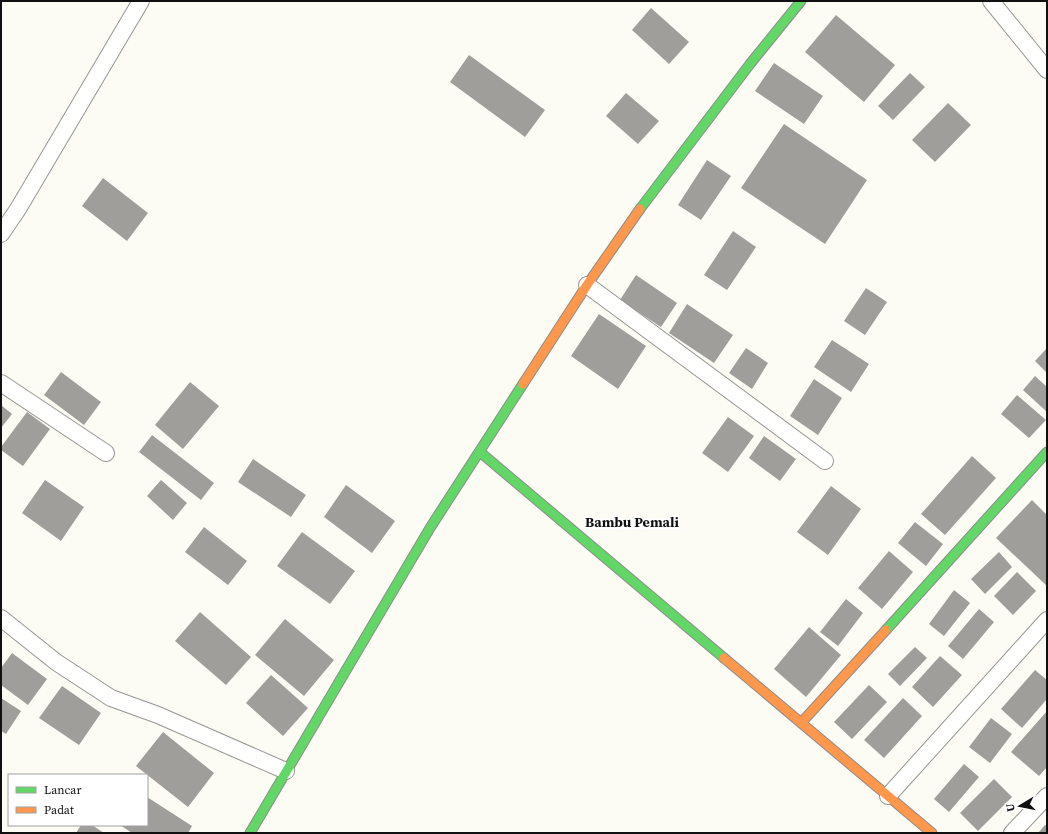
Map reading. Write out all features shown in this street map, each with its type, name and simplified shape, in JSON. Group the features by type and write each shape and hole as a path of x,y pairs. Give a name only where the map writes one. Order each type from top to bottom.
{"street":[{"path":"1,234 18,209 141,1"},
{"path":"250,833 430,528 587,285 656,187 750,64 801,1"},
{"path":"991,1 1047,70"},
{"path":"587,285 825,460"},
{"path":"1,383 106,453"},
{"path":"480,452 932,833"},
{"path":"801,723 1047,452"},
{"path":"1,618 56,662 112,698 158,715 286,771"},
{"path":"888,796 1047,620"},
{"path":"1012,833 1047,796"}],"building":[{"path":"651,8 689,42 669,64 632,30"},
{"path":"836,15 895,65 864,102 805,52"},
{"path":"469,55 545,110 525,137 450,82"},
{"path":"774,63 823,96 804,124 755,91"},
{"path":"910,73 925,87 893,120 878,106"},
{"path":"626,93 659,121 638,144 606,116"},
{"path":"948,103 971,125 935,162 912,140"},
{"path":"784,124 867,180 825,244 741,188"},
{"path":"707,160 731,176 701,220 678,205"},
{"path":"103,178 148,213 127,241 82,206"},
{"path":"733,231 756,247 727,290 704,275"},
{"path":"636,275 677,303 661,327 620,300"},
{"path":"866,288 887,302 865,335 844,321"},
{"path":"687,304 733,335 714,363 669,333"},
{"path":"599,314 646,346 618,389 571,356"},
{"path":"832,340 869,364 851,392 814,367"},
{"path":"746,348 768,363 752,389 729,373"},
{"path":"1047,348 1047,373 1035,361"},
{"path":"61,372 101,402 84,425 44,395"},
{"path":"1035,376 1047,387 1047,412 1023,390"},
{"path":"814,379 842,398 818,435 790,416"},
{"path":"190,382 219,406 183,449 155,425"},
{"path":"1017,395 1046,420 1029,438 1001,414"},
{"path":"1,405 12,414 1,428"},
{"path":"27,412 50,429 23,466 1,450 1,447"},
{"path":"728,417 754,436 728,472 702,453"},
{"path":"152,435 214,483 201,500 139,452"},
{"path":"764,436 796,459 780,481 749,458"},
{"path":"972,456 996,478 945,535 921,514"},
{"path":"253,459 306,495 291,517 238,482"},
{"path":"45,480 84,507 61,541 22,513"},
{"path":"161,480 187,503 173,520 147,496"},
{"path":"346,485 395,521 372,553 324,517"},
{"path":"831,486 861,509 828,555 797,532"},
{"path":"1032,500 1047,515 1047,586 996,538"},
{"path":"915,522 943,544 926,566 898,543"},
{"path":"204,527 247,561 228,585 185,552"},
{"path":"302,532 355,571 330,604 277,566"},
{"path":"889,551 913,572 882,609 858,588"},
{"path":"999,552 1012,567 985,594 971,579"},
{"path":"1017,572 1036,591 1013,615 994,596"},
{"path":"954,590 970,603 944,636 929,624"},
{"path":"846,599 863,613 838,646 820,632"},
{"path":"979,609 994,622 963,659 948,646"},
{"path":"200,612 251,657 226,685 175,641"},
{"path":"285,619 334,660 304,696 255,655"},
{"path":"809,627 841,655 806,697 774,669"},
{"path":"915,647 927,658 900,686 888,674"},
{"path":"12,653 47,679 28,705 1,685 1,668"},
{"path":"940,656 962,675 933,707 912,687"},
{"path":"1035,670 1047,680 1047,699 1022,728 1001,709"},
{"path":"271,675 308,708 283,736 246,703"},
{"path":"869,685 887,702 852,739 834,722"},
{"path":"62,686 101,713 79,745 39,718"},
{"path":"1,698 21,711 6,734 1,731"},
{"path":"903,698 922,716 884,758 864,740"},
{"path":"1047,711 1047,767 1039,776 1011,752"},
{"path":"991,718 1012,734 990,763 969,747"},
{"path":"163,732 214,773 188,807 136,766"},
{"path":"964,764 979,777 949,812 934,799"},
{"path":"994,779 1012,797 978,831 960,813"},
{"path":"148,798 192,826 188,833 132,833 122,826 148,826"},
{"path":"1045,825 1047,826 1047,833 1038,833"},
{"path":"80,826 94,826 104,833 76,833"}],"traffic: fast":[{"path":"640,209 750,64 801,1"},
{"path":"250,833 430,528 523,384"},
{"path":"480,452 724,658"},
{"path":"886,630 1047,452"}],"traffic: slow":[{"path":"523,384 587,285 640,209"},
{"path":"801,723 886,630"},
{"path":"724,658 932,833"}],"district":[{"name":"Bambu Pemali","path":"632,522"}]}
